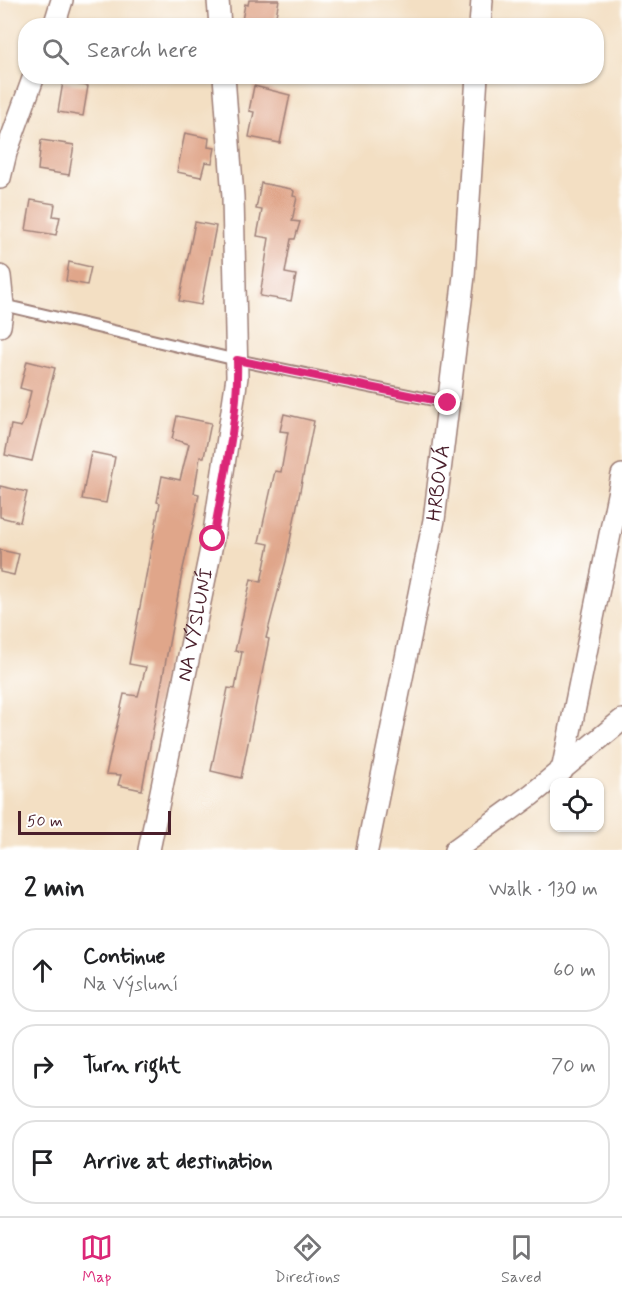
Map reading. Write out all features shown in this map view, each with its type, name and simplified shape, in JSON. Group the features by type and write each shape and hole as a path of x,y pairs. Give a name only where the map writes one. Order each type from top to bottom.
{"street":[{"path":"218,0 219,18"},
{"path":"481,18 482,0"},
{"path":"0,178 6,153 31,84"},
{"name":"NA VÝSLUNÍ","path":"149,850 213,539 228,454 237,376 232,197 225,84"},
{"name":"HRBOVÁ","path":"367,850 434,520 464,276 476,84"},
{"path":"0,276 1,316"},
{"path":"562,771 622,475"},
{"path":"455,850 562,771 622,720"}],"lane":[{"path":"1,316 237,360 448,403"}],"building":[{"path":"249,0 279,0 276,18 242,18 245,4 248,5"},
{"path":"63,84 88,86 83,116 58,112"},
{"path":"254,86 290,95 280,143 249,137 254,112 249,111"},
{"path":"185,133 209,138 208,147 215,148 212,163 205,162 201,177 177,172"},
{"path":"41,140 74,145 69,175 38,170"},
{"path":"261,183 291,189 294,191 293,196 297,197 292,221 300,222 295,239 291,239 285,273 296,275 291,301 260,296 269,238 257,236 262,210 256,209"},
{"path":"31,200 55,204 53,216 60,217 56,235 26,230"},
{"path":"195,222 216,226 201,305 179,301"},
{"path":"69,262 91,267 87,285 66,281"},
{"path":"27,361 55,368 32,461 5,455 11,425 21,427 24,421 31,391 20,388"},
{"path":"284,414 314,421 286,561 266,638 269,639 241,778 211,771 228,688 235,689 242,652 235,651 251,579 261,582 269,544 259,542 275,471 281,472 288,432 280,431"},
{"path":"177,416 211,423 204,457 200,457 194,493 199,494 142,790 118,785 121,775 106,774 124,694 138,696 146,667 129,664 160,503 157,502 162,476 180,480 189,444 172,439"},
{"path":"91,452 115,457 106,503 82,499"},
{"path":"0,486 27,492 20,522 0,517"},
{"path":"0,550 19,554 14,575 0,572"}],"route":[{"path":"213,539 228,454 237,360 448,403"}]}
